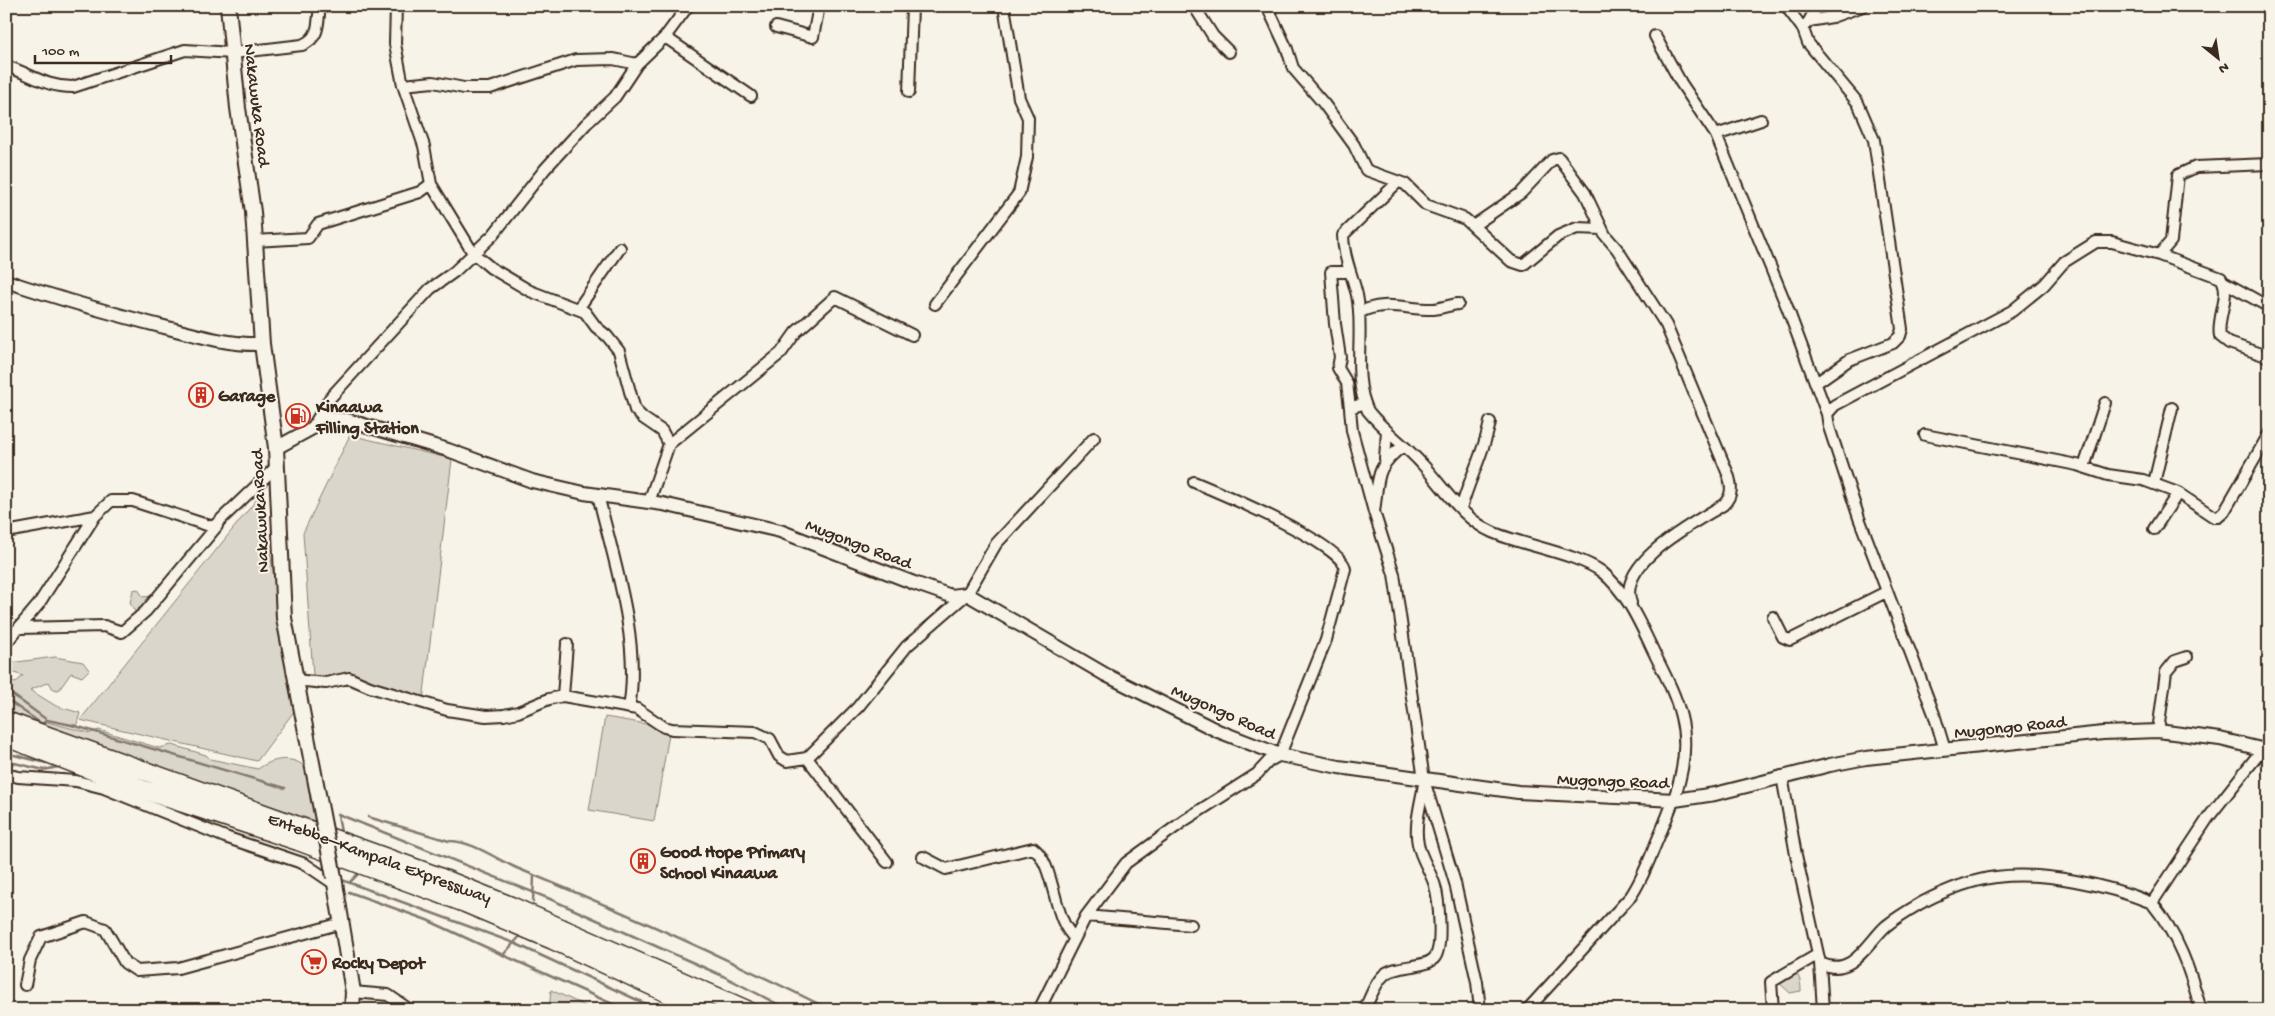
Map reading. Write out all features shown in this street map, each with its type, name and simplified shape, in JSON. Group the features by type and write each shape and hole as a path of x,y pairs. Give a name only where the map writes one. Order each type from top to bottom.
{"highway":[{"name":"Entebbe–Kampala Expressway","path":"6,721 434,875 511,906 747,1010"},
{"name":"Entebbe–Kampala Expressway","path":"6,737 141,789 298,841 465,903 553,940 704,1010"}],"main road":[{"name":"Nakawuka Road","path":"228,6 253,212 262,344 276,448 275,468 284,618 294,680 310,745 335,881 353,992 352,1010"}],"street":[{"path":"396,6 396,44 403,85 424,146 431,184 473,253 509,280 585,312 596,328 607,336 619,351 635,410 662,431 669,444"},
{"path":"312,428 330,398 430,289 454,272 493,234 545,169 586,124 615,97 637,64 665,37 688,6"},
{"path":"776,27 813,37 819,6"},
{"path":"909,92 912,6"},
{"path":"935,304 1019,193 1027,157 1028,118 1019,98 1004,6"},
{"path":"1194,6 1213,36 1229,52"},
{"path":"1268,6 1287,49 1293,68 1324,104 1354,145 1366,170 1397,183 1405,184 1430,207 1452,213 1473,226 1511,261 1522,265 1558,236 1577,228 1602,229"},
{"path":"1786,6 1806,25"},
{"path":"1816,383 1849,360 1893,343 1900,336 1902,329 1894,283 1880,164 1874,140 1858,103 1808,43 1806,25 1817,6"},
{"path":"1806,25 1863,6"},
{"path":"6,66 37,81 59,87 73,88 185,50 233,53 267,51 306,44 318,31 319,14"},
{"path":"1655,36 1681,83 1716,135 1787,307 1827,414 1838,456 1886,592 1934,714 1945,750"},
{"path":"665,37 750,96"},
{"path":"403,85 433,82 464,88 490,88 576,60 613,60 637,64"},
{"path":"1716,135 1761,120"},
{"path":"1473,226 1521,193 1557,157 1568,168 1585,193 1602,229 1672,336 1728,474 1732,490 1723,505 1664,542 1645,559 1632,583 1629,596 1634,611 1673,692 1681,718 1684,741 1683,766 1675,800 1645,875 1631,896 1528,1010"},
{"path":"2159,255 2171,241 2178,175 2196,167 2269,162"},
{"path":"1397,183 1343,235 1343,248 1357,296 1360,375 1364,404 1375,420 1422,464 1461,509 1492,532 1601,571 1617,587 1634,611"},
{"path":"254,241 308,238 318,224 420,192 431,184"},
{"path":"1827,414 1835,405 2012,311 2044,285 2064,262 2096,242 2112,242 2159,255 2218,276 2224,282 2269,307"},
{"path":"578,309 620,248"},
{"path":"1349,272 1331,272 1332,297 1340,356 1338,368 1348,383 1352,431 1374,512 1394,574 1424,780 1455,883 1478,982 1480,1010"},
{"path":"6,281 109,313 238,345 262,344"},
{"path":"2224,282 2225,292 2219,323 2220,336 2229,343 2269,357"},
{"path":"648,502 669,444 781,353 796,332 835,297 912,335"},
{"path":"1359,313 1367,308 1392,305 1435,309 1458,304"},
{"path":"2084,467 2105,403"},
{"path":"1350,408 1364,404"},
{"path":"2154,484 2172,408"},
{"name":"Mugongo Road","path":"276,448 329,419 347,420 448,450 532,480 598,495 648,502 780,531 952,596 967,594 1106,675 1241,741 1280,755 1424,780 1567,796 1675,800 1715,794 1782,776 1866,758 2103,733 2158,731 2267,747"},
{"path":"1461,509 1469,478 1485,445 1490,422"},
{"path":"1386,459 1387,431"},
{"path":"1924,435 2084,467 2108,475 2154,484 2178,493 2209,516 2222,515 2269,434"},
{"path":"294,680 326,683 349,678 447,710 486,716 504,716 549,699 563,696 642,711 664,727 672,729 755,732 770,739 779,756 787,761 807,758 858,707 907,646 967,594 996,544 1094,438"},
{"path":"1374,512 1380,470 1386,459 1403,446"},
{"path":"20,628 104,626 122,632 146,611 216,526 275,468"},
{"path":"1362,468 1380,470"},
{"path":"1038,1010 1086,916 1126,863 1185,820 1257,774 1269,761 1280,755 1326,640 1345,566 1342,561 1316,542 1268,514 1194,482"},
{"path":"2154,529 2178,493"},
{"path":"598,495 630,643 632,690 629,708"},
{"path":"6,643 20,628 60,571 95,516 111,501 120,499 133,500 210,526 216,526"},
{"path":"6,532 95,516"},
{"path":"1773,617 1783,637 1790,640 1886,592"},
{"path":"563,696 567,644"},
{"path":"2158,731 2166,672 2175,661 2186,657"},
{"path":"2152,903 2208,818 2267,747"},
{"path":"807,758 887,862"},
{"path":"6,774 18,777 76,781 104,788 225,837 305,864 335,881"},
{"path":"1782,776 1796,855 1819,959 1823,1010"},
{"path":"1364,1010 1385,974 1392,970 1428,962 1434,958 1438,949 1438,906 1435,887 1418,845 1417,830 1424,780"},
{"path":"923,857 946,868 1034,848 1038,852 1047,872 1068,930 1075,938"},
{"path":"1819,959 1832,966 1840,966 1855,960 1879,933 1908,911 1957,887 1995,877 2019,876 2062,880 2120,892 2152,903 2181,948 2201,1010"},
{"path":"1086,916 1191,926"},
{"path":"25,985 30,960 41,937 86,922 105,929 125,963 137,971 178,968 198,961 298,937 342,923"},
{"path":"1773,1010 1771,982 1819,959"},
{"path":"353,992 388,996 410,1010"}],"shaded area":[{"path":"350,435 452,459 423,701 313,675 303,533"},
{"path":"261,494 295,710 257,761 80,720"},
{"path":"138,589 143,597 154,596 137,615 130,603 133,590"},
{"path":"55,657 83,662 89,670 82,677 71,673 59,690 53,689 49,682 30,690 56,706 80,713 76,727 47,720 42,724 6,710 6,679 15,683 23,676 6,670 6,666 10,663"},
{"path":"605,717 670,728 654,821 589,810"},
{"path":"47,722 90,733 99,730 159,748 172,745 206,755 210,759 258,769 276,760 295,761 307,768 315,821 43,726"},
{"path":"1787,965 1798,976 1801,991 1790,993 1775,979"},
{"path":"551,990 594,1010 549,1010"}],"waterway":[{"path":"6,690 47,720"},
{"path":"6,699 42,724 47,720 72,725 285,788"},
{"path":"6,753 46,763"},
{"path":"6,761 44,770 58,767"},
{"path":"309,785 311,800"},
{"path":"341,833 338,814 550,899 723,976 789,1010"},
{"path":"368,817 476,847 519,869 676,936 831,1010"},
{"path":"351,881 358,874"},
{"path":"533,902 534,875"},
{"path":"342,880 514,943 659,1010"},
{"path":"349,892 427,920 503,955"},
{"path":"521,935 503,955 626,1010"}],"place":[{"name":"Garage","path":"201,395"},
{"name":"Kinaawa Filling Station","path":"298,416"},
{"name":"Good Hope Primary School Kinaawa","path":"643,861"},
{"name":"Rocky Depot","path":"314,962"}]}
